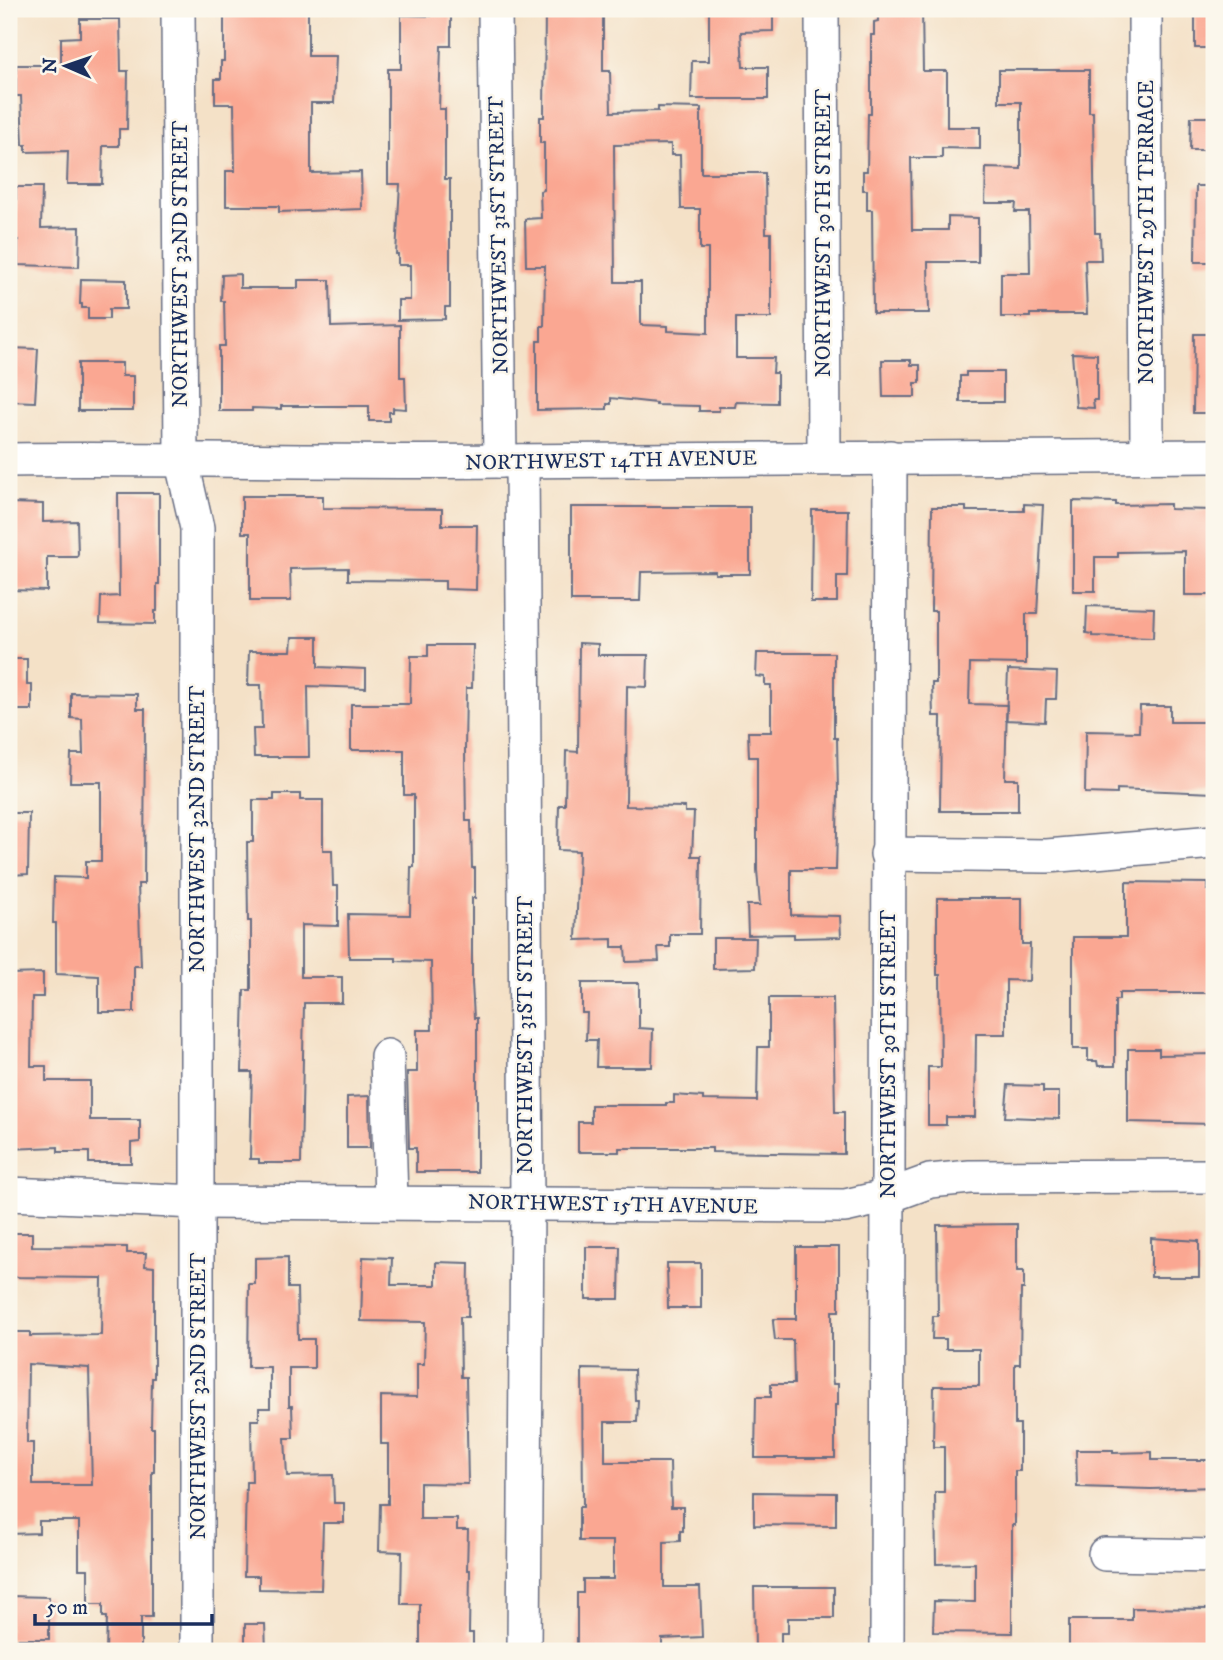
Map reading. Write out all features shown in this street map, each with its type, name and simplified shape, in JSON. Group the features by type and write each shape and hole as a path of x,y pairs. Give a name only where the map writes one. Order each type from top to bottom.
{"street":[{"name":"NORTHWEST 32ND STREET","path":"178,9 181,458 197,528 197,1651"},
{"name":"NORTHWEST 31ST STREET","path":"495,9 511,461 527,1202 524,1651"},
{"name":"NORTHWEST 30TH STREET","path":"822,9 824,457"},
{"name":"NORTHWEST 29TH TERRACE","path":"1145,9 1147,456"},
{"name":"NORTHWEST 14TH AVENUE","path":"9,460 181,458 263,462 1214,456"},
{"name":"NORTHWEST 30TH STREET","path":"887,1651 890,457"},
{"path":"887,854 1057,856 1214,842"},
{"path":"387,1056 391,1202"},
{"name":"NORTHWEST 15TH AVENUE","path":"9,1194 198,1202 845,1206 889,1196 930,1181 970,1177 1214,1176"},
{"path":"1105,1554 1214,1556"}],"building":[{"path":"224,9 308,12 308,56 336,56 334,103 311,103 311,173 361,172 362,209 279,212 279,206 226,206 226,171 235,171 234,104 215,104 215,79 221,79 221,61 224,61"},
{"path":"431,9 451,9 451,46 441,46 439,109 445,109 445,179 450,179 450,307 445,307 445,319 398,320 398,300 410,300 410,265 398,265 396,254 400,184 388,184 388,69 401,69 401,15 431,16"},
{"path":"545,9 603,9 603,71 610,71 611,112 658,111 658,107 701,108 701,173 765,173 766,233 771,233 771,318 736,318 736,358 774,358 777,403 736,402 735,407 719,407 719,411 699,411 699,406 656,405 611,398 607,409 537,410 537,341 541,341 541,326 544,326 545,266 526,266 525,219 541,218 544,143 540,143 540,117 544,117","holes":["671,144 671,155 680,155 681,209 700,209 700,249 708,249 708,333 668,331 668,326 641,325 641,282 615,282 614,145"]},
{"path":"709,9 773,9 773,31 741,32 743,67 768,67 768,99 691,99 692,61 709,61"},
{"path":"878,9 922,9 923,71 947,71 947,127 980,127 980,149 942,148 942,158 911,158 912,230 948,230 948,217 978,218 978,262 928,262 929,313 873,313 872,210 867,210 863,171 867,171 868,114 871,114 871,35 874,35 874,22 878,21"},
{"path":"1195,9 1214,9 1214,48 1195,48"},
{"path":"80,19 120,19 121,71 128,71 127,129 119,129 119,146 103,146 102,184 67,184 68,151 26,152 26,145 23,145 21,96 16,96 16,65 61,65 61,38 80,37"},
{"path":"999,70 1089,70 1089,112 1093,112 1095,233 1100,233 1101,260 1085,260 1087,314 1001,317 1001,273 1030,273 1029,212 1015,212 1016,203 985,203 986,168 1021,169 1021,102 999,102"},
{"path":"1191,117 1214,117 1214,150 1190,150"},
{"path":"1196,186 1214,186 1214,262 1195,262"},
{"path":"16,187 42,187 41,228 80,227 79,267 18,265 18,240 9,240 9,219 16,219"},
{"path":"240,274 240,288 298,288 298,280 330,280 331,327 400,325 400,377 405,377 406,409 393,408 393,412 389,412 389,421 369,421 369,406 281,406 281,409 219,411 219,346 225,346 222,275"},
{"path":"81,279 126,280 126,309 109,309 109,319 88,319 88,308 82,308 80,304"},
{"path":"1194,334 1214,334 1214,413 1193,413"},
{"path":"9,348 38,349 35,402 9,401"},
{"path":"1072,353 1097,354 1097,400 1093,400 1094,408 1076,407"},
{"path":"882,360 911,360 911,365 920,365 920,383 915,383 915,397 883,397"},
{"path":"78,363 122,363 122,376 133,376 133,411 78,411"},
{"path":"966,372 1003,372 1003,402 960,402 960,376 966,376"},
{"path":"118,493 159,493 159,584 155,624 100,623 101,597 119,596"},
{"path":"242,496 323,496 323,508 442,509 442,525 477,525 476,590 445,589 445,581 348,580 348,568 290,569 291,601 250,601 250,533 242,533"},
{"path":"1073,501 1116,502 1116,505 1170,504 1170,509 1214,510 1214,595 1185,595 1185,551 1118,552 1118,557 1095,557 1095,591 1073,591"},
{"path":"9,503 43,504 43,522 77,521 77,557 47,557 47,591 9,590"},
{"path":"1024,504 1043,505 1037,614 1026,614 1026,664 970,663 969,704 1007,705 1005,779 1018,779 1018,811 940,811 941,716 933,716 932,683 936,683 936,611 931,611 932,507 966,507 966,511 1024,511"},
{"path":"571,507 750,507 750,574 715,574 715,571 641,572 640,601 571,601"},
{"path":"812,510 848,510 847,576 837,576 837,602 811,602"},
{"path":"1087,606 1154,608 1153,638 1092,636 1086,633"},
{"path":"292,637 318,637 318,667 366,669 366,688 308,686 309,757 254,757 253,729 262,729 261,685 248,685 249,651 291,651"},
{"path":"579,643 598,644 598,655 648,655 647,687 627,686 626,806 685,807 685,812 694,812 692,856 701,856 700,934 670,934 670,947 658,947 659,961 626,962 625,947 612,947 612,939 576,940 579,851 558,850 559,805 565,805 566,751 578,752"},
{"path":"428,645 473,645 472,688 466,688 465,751 466,821 471,821 472,868 475,868 475,898 472,898 472,983 474,1018 477,1018 477,1172 416,1172 416,1148 409,1148 407,1072 417,1072 417,1030 432,1030 431,962 396,961 396,958 349,958 348,914 410,915 411,867 414,867 414,795 404,795 404,750 351,750 351,704 410,704 411,656 428,656"},
{"path":"757,653 834,653 834,738 837,738 838,793 836,870 791,870 791,915 840,916 841,937 748,935 747,905 760,905 757,870 757,757 749,757 748,732 771,732 771,685 765,685 765,677 756,676"},
{"path":"9,659 27,659 27,685 32,685 32,710 9,710"},
{"path":"1008,670 1057,672 1056,699 1046,699 1045,722 1006,720"},
{"path":"71,693 137,694 137,709 145,709 144,884 138,884 141,966 134,966 134,1012 99,1012 99,976 56,974 54,877 86,878 86,861 101,861 101,782 70,782 71,754 83,754 82,719 71,718"},
{"path":"1140,706 1170,706 1170,722 1214,722 1214,793 1117,789 1117,794 1085,793 1086,731 1139,732"},
{"path":"274,794 300,794 300,800 323,800 323,850 332,850 333,886 338,886 338,926 301,925 301,977 342,977 342,1003 304,1003 301,1163 259,1163 259,1159 250,1159 252,1072 242,1072 244,990 251,990 247,842 253,842 253,800 274,800"},
{"path":"9,813 29,813 28,874 9,875"},
{"path":"1126,882 1208,883 1207,890 1214,890 1214,993 1119,993 1119,1000 1115,1000 1115,1066 1098,1066 1097,1061 1088,1061 1088,1049 1073,1049 1073,937 1126,937"},
{"path":"937,898 1022,898 1022,944 1030,944 1029,981 1006,980 1006,1034 976,1034 975,1117 946,1117 946,1125 928,1125 928,1067 941,1067"},
{"path":"713,938 756,938 755,968 713,969"},
{"path":"43,973 43,997 32,997 31,1066 46,1066 46,1081 90,1081 90,1120 140,1120 140,1142 131,1143 131,1163 89,1163 89,1152 58,1152 58,1147 9,1149 9,974"},
{"path":"582,983 639,983 639,1028 653,1029 652,1067 596,1067 597,1040 586,1040 587,1013 582,1013"},
{"path":"769,998 833,998 835,1112 844,1112 844,1154 712,1152 712,1148 619,1148 619,1152 578,1152 578,1122 591,1122 591,1105 666,1105 674,1103 674,1095 703,1097 703,1100 757,1101 758,1047 769,1047"},
{"path":"1128,1049 1159,1049 1159,1055 1214,1054 1213,1124 1128,1122"},
{"path":"1008,1085 1043,1086 1043,1092 1059,1092 1059,1119 1005,1117"},
{"path":"369,1096 370,1148 347,1148 347,1097"},
{"path":"1017,1224 1017,1271 1024,1271 1024,1289 1021,1289 1020,1364 1015,1364 1015,1424 1020,1424 1020,1471 1015,1471 1015,1525 1012,1525 1012,1633 933,1632 934,1601 975,1602 975,1563 936,1564 935,1492 944,1492 944,1447 933,1447 934,1386 979,1386 979,1349 946,1349 946,1339 932,1339 933,1316 938,1316 937,1225"},
{"path":"9,1233 32,1233 32,1246 127,1247 127,1253 146,1253 145,1266 154,1267 152,1617 141,1617 141,1651 106,1651 107,1617 103,1617 103,1604 88,1604 88,1569 79,1569 79,1521 39,1521 39,1533 9,1534 9,1332 30,1332 30,1336 101,1335 102,1278 9,1277","holes":["28,1364 89,1368 92,1485 33,1485 33,1443 27,1443"]},
{"path":"1151,1238 1199,1241 1199,1277 1151,1277"},
{"path":"586,1247 620,1247 619,1299 586,1299"},
{"path":"796,1247 839,1247 839,1311 832,1311 832,1377 833,1384 838,1384 838,1405 835,1405 835,1458 755,1458 756,1397 771,1397 771,1384 794,1384 793,1340 775,1340 773,1322 774,1319 796,1319"},
{"path":"288,1257 288,1288 297,1288 298,1339 314,1339 314,1368 289,1368 289,1406 292,1406 293,1438 285,1438 287,1476 333,1475 334,1503 344,1503 344,1523 323,1523 321,1590 259,1589 259,1576 244,1576 246,1482 252,1482 251,1420 259,1420 259,1408 270,1408 270,1367 248,1367 249,1284 255,1284 255,1258"},
{"path":"363,1257 392,1258 391,1285 436,1285 436,1262 469,1263 468,1317 460,1317 461,1377 466,1377 468,1484 420,1483 420,1519 457,1519 457,1530 468,1530 469,1633 473,1633 473,1651 420,1651 420,1604 401,1604 402,1552 379,1551 380,1504 388,1504 388,1444 381,1444 381,1396 417,1397 417,1364 424,1364 425,1322 361,1321"},
{"path":"667,1263 701,1263 701,1308 668,1308"},
{"path":"582,1369 634,1370 635,1400 638,1400 637,1422 605,1422 605,1462 670,1462 671,1507 683,1507 683,1531 680,1531 680,1541 664,1542 664,1587 700,1587 702,1637 662,1639 662,1651 577,1651 577,1593 583,1593 583,1579 613,1579 613,1541 579,1541 579,1507 583,1507"},
{"path":"1076,1450 1152,1452 1152,1460 1214,1460 1214,1487 1077,1487"},
{"path":"754,1492 836,1493 836,1526 754,1525"},
{"path":"754,1587 834,1587 834,1618 788,1618 788,1633 781,1633 781,1651 755,1651"},
{"path":"9,1596 49,1597 49,1639 9,1639"},
{"path":"1132,1608 1210,1609 1209,1651 1069,1651 1069,1620 1132,1620"},
{"path":"245,1624 265,1624 266,1651 245,1651"}]}
